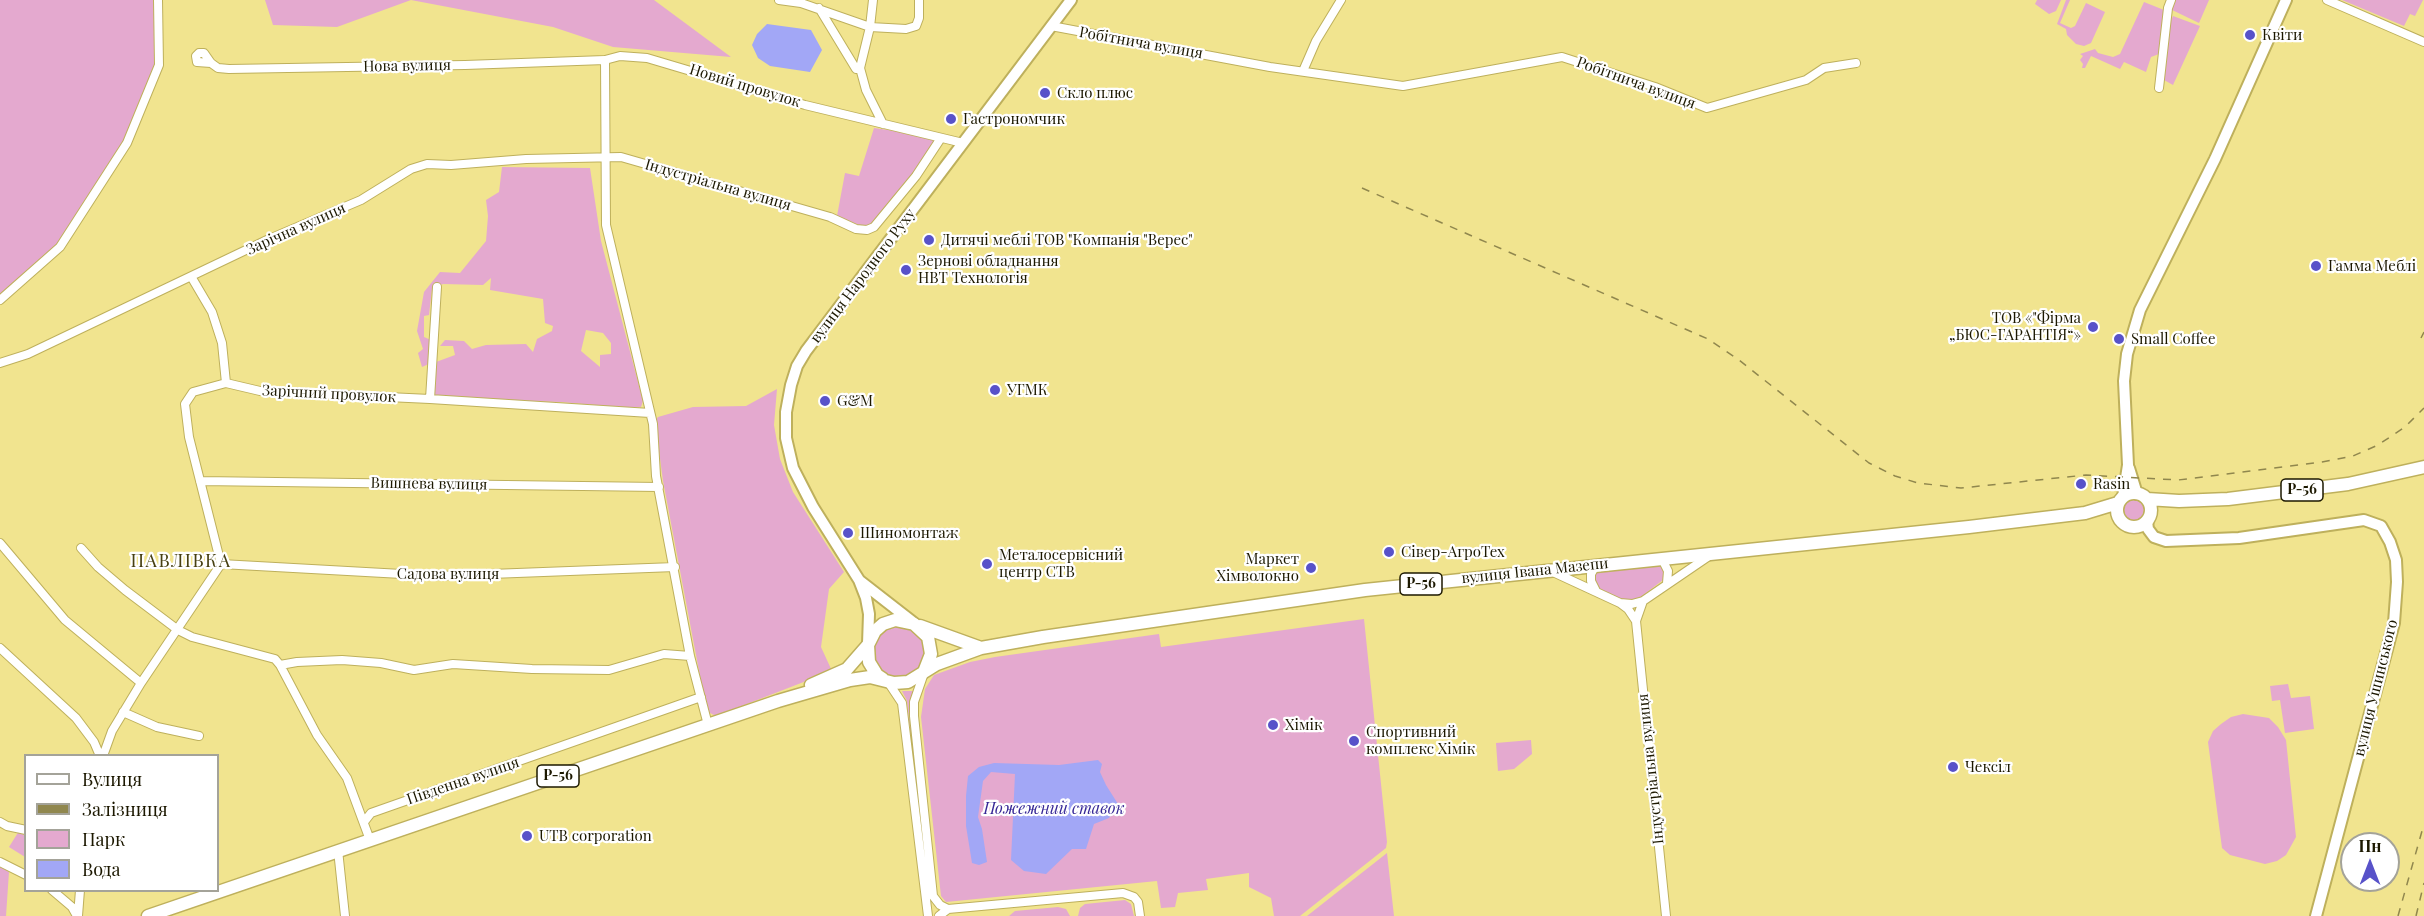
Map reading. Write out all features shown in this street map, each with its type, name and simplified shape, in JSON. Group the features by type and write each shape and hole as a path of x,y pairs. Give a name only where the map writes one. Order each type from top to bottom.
{"main road":[{"name":"вулиця Івана Мазепи","path":"2092,512 2120,500 2142,496 2179,501 2228,499 2348,484 2424,467"},
{"path":"2142,496 2151,507 2149,518"},
{"path":"2117,516 2120,500"},
{"name":"вулиця Івана Мазепи","path":"924,672 951,658 981,648 1365,590 2092,512 2117,516 2129,527 2139,526 2179,501"},
{"name":"Р-56","path":"778,701 847,669 868,645 874,631 888,622 904,620 914,624"},
{"name":"вулиця Івана Мазепи","path":"914,624 981,648"},
{"path":"914,624 924,632 930,642 930,661 924,672"},
{"path":"868,645 869,662 872,669 887,681"},
{"name":"Р-56","path":"219,891 778,701 850,680 870,677 901,684 924,672"},
{"name":"Р-56","path":"148,916 217,892"}],"street":[{"path":"0,300 60,247 127,143 159,65 158,0"},
{"path":"779,0 819,8 870,27 906,29 916,26 919,18 919,0"},
{"path":"873,0 870,27 860,68 866,90 884,124"},
{"name":"вулиця Народного Руху","path":"868,645 869,614 859,580 813,507 793,468 786,438 786,412 791,385 797,366 806,351 1071,0"},
{"path":"1303,71 1316,41 1341,0"},
{"path":"2159,88 2168,8 2171,0"},
{"path":"2120,500 2128,465 2124,381 2127,354 2140,310 2215,159 2286,0"},
{"path":"2327,0 2424,42"},
{"path":"819,8 856,69 860,68"},
{"name":"Робітнича вулиця","path":"1051,26 1303,71 1403,86 1562,57 1655,87 1707,108 1806,80 1824,68 1856,63"},
{"name":"Новий провулок","path":"605,60 620,56 647,58 806,105 963,142"},
{"path":"605,60 606,225 653,424 659,487 690,656 708,725"},
{"name":"Нова вулиця","path":"211,63 218,68 229,69 605,60"},
{"name":"Індустріальна вулиця","path":"606,156 621,157 830,217 856,229 867,230 874,227 916,176 941,138"},
{"name":"Зарічна вулиця","path":"0,363 28,354 192,278 269,239 361,200 411,169 427,164 451,165 606,156"},
{"path":"102,754 112,731 141,683 221,564 189,437 185,404 193,392 226,383 222,343 212,312 192,278"},
{"path":"430,399 437,287"},
{"name":"Зарічний провулок","path":"226,383 260,392 430,399 650,414"},
{"path":"2128,465 2142,496"},
{"name":"Вишнева вулиця","path":"200,481 659,487"},
{"name":"вулиця Ушинського","path":"2149,518 2148,529 2154,537 2166,542 2239,538 2364,520 2381,526 2390,542 2396,560 2394,623 2316,916"},
{"path":"0,543 65,620 141,683"},
{"path":"81,548 107,574 178,630 192,637 276,659 317,735 347,778 370,840"},
{"path":"1620,603 1632,604 1643,601 1713,553"},
{"path":"1662,559 1668,571 1667,583"},
{"name":"Садова вулиця","path":"221,564 438,576 675,567"},
{"path":"1596,566 1591,574 1591,581 1598,593"},
{"path":"1549,570 1620,603 1628,609 1636,621"},
{"name":"вулиця Народного Руху","path":"859,580 914,624"},
{"name":"Індустріальна вулиця","path":"1643,601 1638,608 1636,621 1666,916"},
{"path":"0,648 76,718 100,754"},
{"path":"280,665 342,660 381,663 414,670 461,664 532,669 609,670 664,654 690,656"},
{"path":"924,672 915,702 914,716 933,896 940,905 948,909 1123,893 1134,897 1138,902 1140,916"},
{"path":"887,681 902,703 928,916"},
{"name":"Південна вулиця","path":"364,822 371,813 701,697"},
{"path":"123,712 157,727 200,736"},
{"path":"0,822 24,830"},
{"path":"338,850 345,916"},
{"path":"0,862 24,874"},
{"path":"52,892 72,908 77,916"},
{"path":"77,916 80,892"},
{"path":"939,916 948,909"}],"green space":[{"path":"0,0 155,0 156,65 125,142 59,245 0,296"},
{"path":"265,0 411,0 337,27 273,25"},
{"path":"411,0 654,0 731,57 613,47 553,27"},
{"path":"2037,0 2061,0 2056,11 2049,14 2035,4"},
{"path":"2066,0 2070,0 2060,23 2071,28 2075,26 2086,3 2105,12 2091,43 2084,46 2076,44 2067,35 2066,29 2057,24"},
{"path":"2171,0 2209,0 2199,23 2168,8"},
{"path":"2342,0 2423,0 2415,16 2410,14 2404,26"},
{"path":"2144,2 2164,10 2159,54 2151,57 2146,72 2124,62 2120,69 2091,56 2085,68 2082,68 2083,64 2080,60 2083,56 2080,54 2095,49 2098,53 2113,57 2120,54"},
{"path":"2173,16 2200,26 2173,85 2164,80 2163,68"},
{"path":"874,128 924,135 937,140 908,181 873,223 866,228 837,216 845,173 859,176"},
{"path":"502,167 590,168 601,241 643,401 641,407 561,402 434,399 436,362 455,355 453,346 440,346 445,340 464,341 472,349 486,345 526,344 533,352 537,339 552,331 553,326 545,323 543,299 490,290 491,278 483,285 443,284 432,289 429,315 424,316 424,337 431,340 431,363 422,367 418,353 423,349 417,331 424,292 440,272 460,273 486,241 488,216 486,200 499,192","holes":["586,330 603,333 611,343 611,354 600,355 600,367 581,351"]},
{"path":"777,389 774,425 780,459 793,492 844,572 829,589 821,647 832,671 716,716 708,712 703,692 663,481 655,421 658,417 693,407 746,406"},
{"path":"2133,499 2141,502 2144,510 2141,518 2133,521 2125,518 2122,510 2125,502"},
{"path":"1660,564 1664,571 1663,580 1638,599 1623,600 1609,596 1595,586 1594,575 1597,571"},
{"path":"1364,619 1386,848 1300,916 1274,916 1271,898 1249,887 1249,873 1206,879 1208,890 1178,893 1175,907 1161,908 1157,881 946,902 941,896 921,717 925,689 934,675 970,662 995,657 1159,634 1161,647"},
{"path":"899,625 909,627 918,633 924,642 926,652 924,662 918,671 909,677 899,679 889,677 880,671 874,662 872,652 874,642 880,633 889,627"},
{"path":"2288,684 2291,698 2310,696 2314,729 2285,733 2280,700 2272,701 2270,686"},
{"path":"902,691 913,691 910,701 931,898 931,909 929,910 907,701"},
{"path":"2243,714 2269,718 2286,740 2296,837 2286,855 2277,861 2265,864 2230,855 2222,848 2208,742 2213,731 2221,724 2231,717"},
{"path":"1531,740 1532,754 1514,769 1498,771 1496,743"},
{"path":"19,831 24,835 24,856 9,847"},
{"path":"1387,853 1394,916 1307,916"},
{"path":"0,866 9,872 6,916 0,916"},
{"path":"1125,900 1131,904 1134,916 1078,916 1080,908 1085,904"},
{"path":"1058,907 1066,909 1070,916 1009,916 1015,911"}],"water":[{"path":"767,24 811,30 822,50 810,72 770,66 758,58 752,45 757,34"},
{"name":"Пожежний ставок","path":"1098,760 1102,764 1100,772 1118,804 1109,818 1094,824 1086,849 1072,849 1046,874 1024,871 1011,860 1015,774 991,772 983,781 978,817 987,862 979,865 972,863 966,826 966,796 968,776 979,767 994,763 1059,765"}],"railway":[{"path":"1362,188 1708,339 1739,360 1869,463 1895,476 1918,483 1961,488 2086,475 2178,480 2322,462 2353,456 2378,445 2405,427 2424,408"},
{"path":"2421,338 2424,332"},
{"path":"2398,916 2424,824"},
{"path":"2416,916 2424,883"}],"place":[{"name":"Квіти","path":"2250,35"},
{"name":"Скло плюс","path":"1045,93"},
{"name":"Гастрономчик","path":"951,119"},
{"name":"Дитячі меблі ТОВ \"Компанія \"Верес\"","path":"929,240"},
{"name":"Гамма Меблі","path":"2316,266"},
{"name":"Зернові обладнання НВТ Технологія","path":"906,270"},
{"name":"ТОВ «\"Фірма „БЮС-ГАРАНТІЯ“»","path":"2093,327"},
{"name":"Small Coffee","path":"2119,339"},
{"name":"УГМК","path":"995,390"},
{"name":"G&M","path":"825,401"},
{"name":"Rasin","path":"2081,484"},
{"name":"Шиномонтаж","path":"848,533"},
{"name":"Сівер-АгроТех","path":"1389,552"},
{"name":"Металосервісний центр СТВ","path":"987,564"},
{"name":"Маркет Хімволокно","path":"1311,568"},
{"name":"Хімік","path":"1273,725"},
{"name":"Спортивний комплекс Хімік","path":"1354,741"},
{"name":"Чексіл","path":"1953,767"},
{"name":"UTB corporation","path":"527,836"}],"district":[{"name":"ПАВЛІВКА","path":"181,561"}]}
